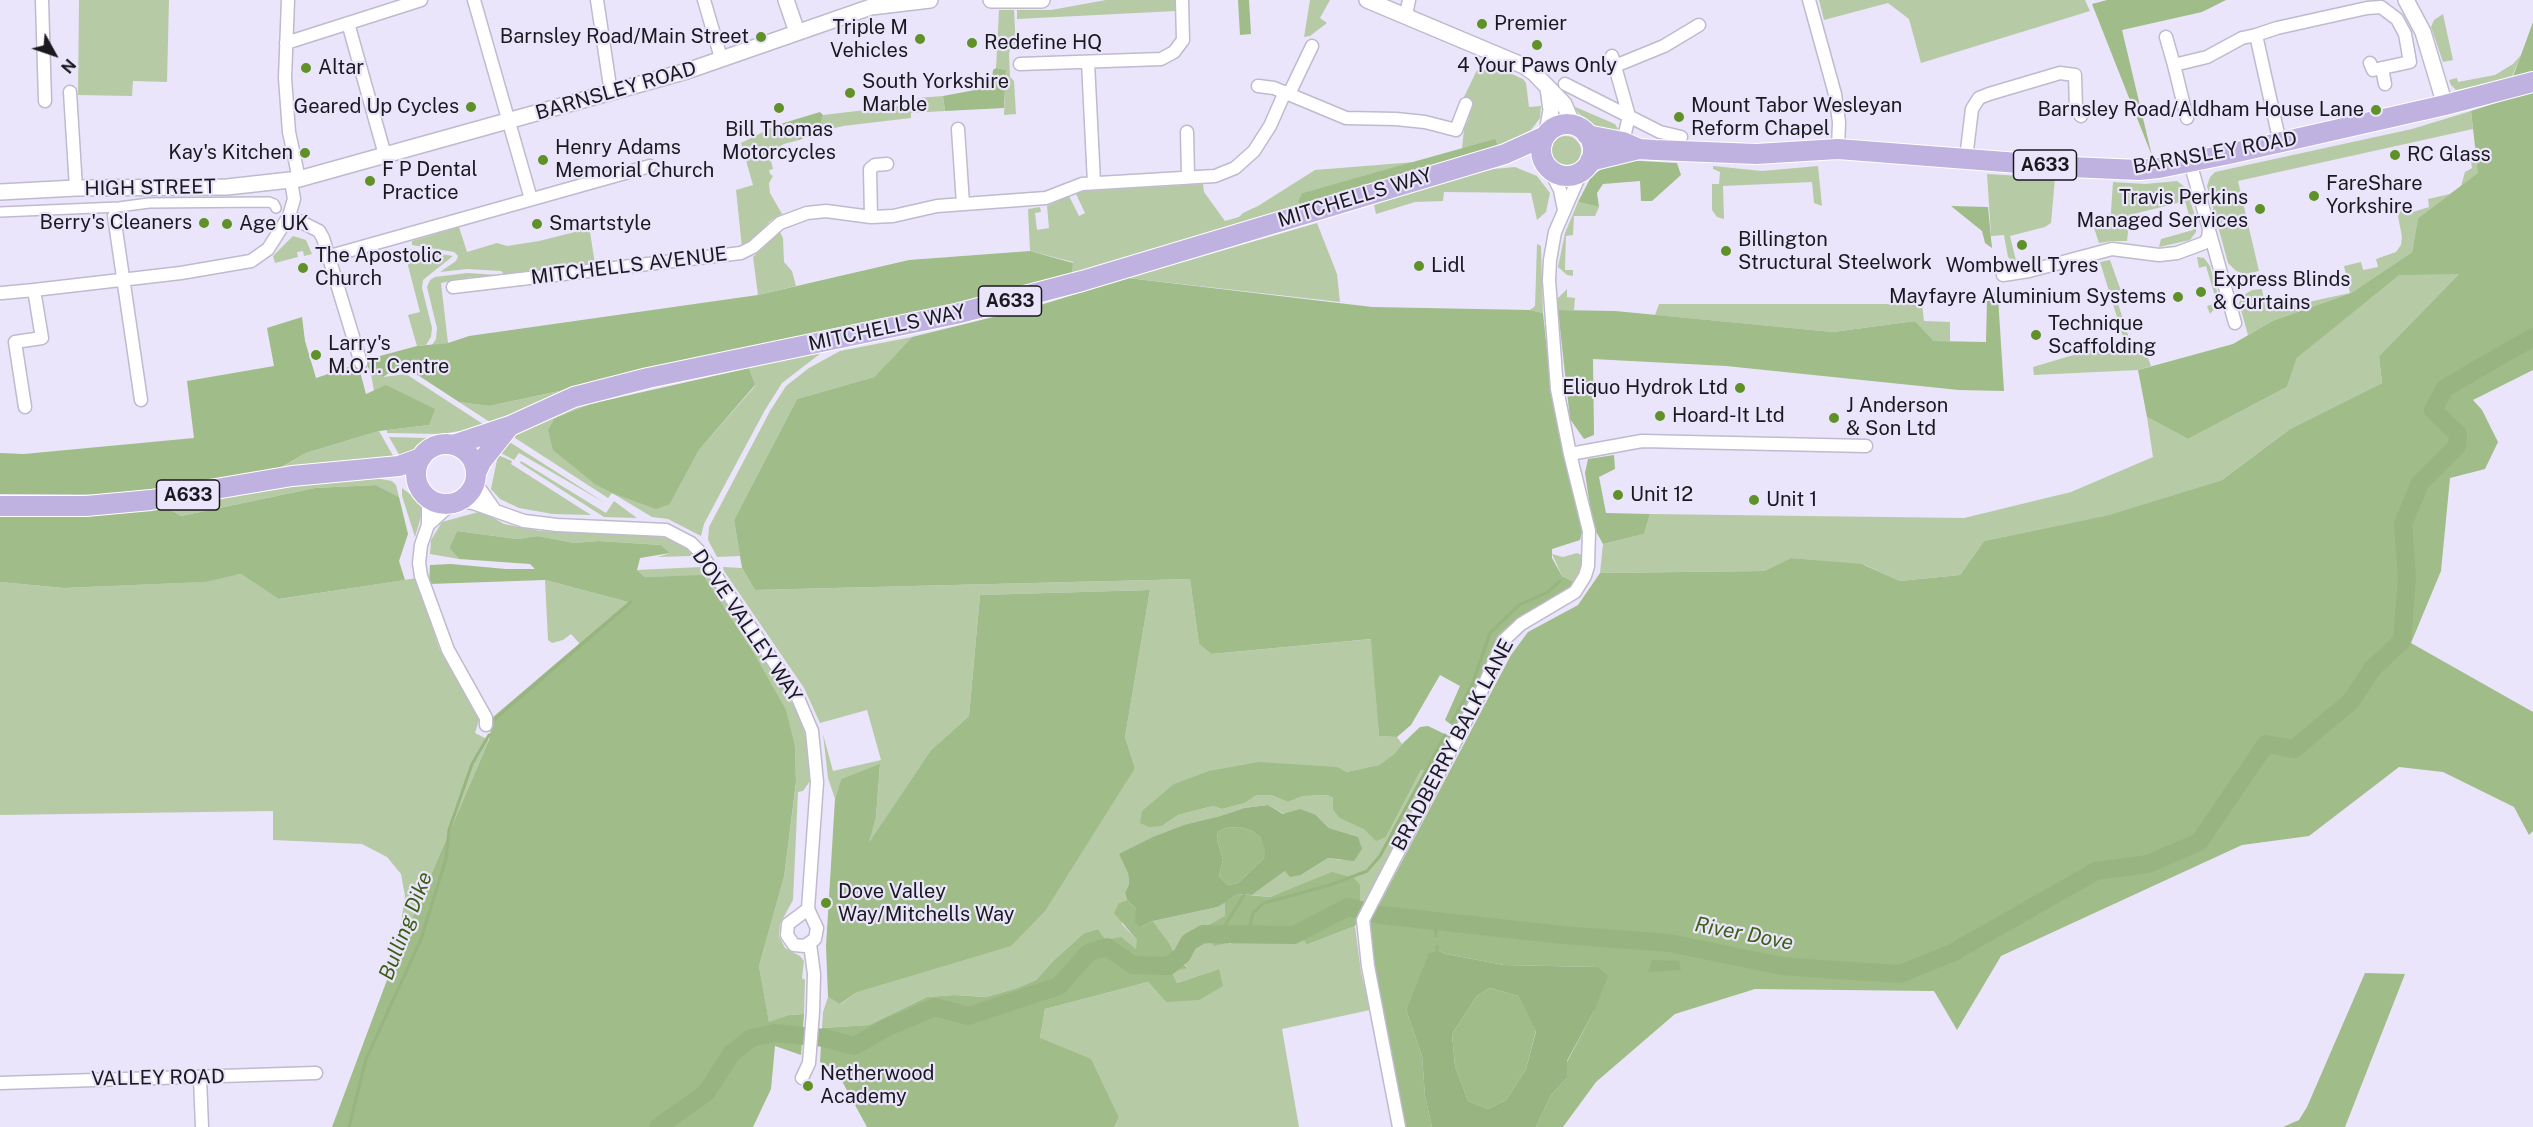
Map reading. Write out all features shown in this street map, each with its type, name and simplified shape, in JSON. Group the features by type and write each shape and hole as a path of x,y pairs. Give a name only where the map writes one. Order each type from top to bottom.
{"main road":[{"name":"BARNSLEY ROAD","path":"1580,130 1631,145 1746,154 1838,149 2120,170 2159,168 2280,143 2533,82"},
{"path":"1505,154 1549,168 1563,175 1576,174 1586,165 1592,147 1580,130 1558,126 1546,135 1541,149 1549,168"},
{"name":"MITCHELLS WAY","path":"453,445 510,426 574,397 648,378 945,317 1028,296 1505,154 1546,135"},
{"name":"BARNSLEY ROAD","path":"1586,165 1631,145"},
{"name":"MITCHELLS WAY","path":"476,478 492,447 510,426"},
{"path":"374,470 399,466 421,458 434,447 453,445 470,455 476,478 471,491 455,503 435,502 425,496 416,474 421,458"},
{"name":"A633","path":"0,506 86,506 140,501 292,476 374,470 400,478 425,496"}],"street":[{"path":"42,0 49,95"},
{"path":"2,293 123,280 251,261 268,249 289,216 294,200 295,180 285,78 288,0"},
{"path":"286,43 421,0"},
{"path":"474,0 531,200"},
{"path":"597,0 611,93"},
{"path":"704,0 721,58"},
{"path":"786,0 797,32"},
{"name":"BARNSLEY ROAD","path":"295,180 687,71 870,3 930,0"},
{"path":"991,0 1042,0"},
{"path":"1020,64 1161,59 1170,55 1183,40 1182,0"},
{"path":"1367,0 1408,8 1524,66 1564,104 1580,130"},
{"path":"1809,0 1835,94 1839,122 1838,149"},
{"path":"2406,0 2423,32 2445,105"},
{"path":"2174,65 2207,57 2241,38 2288,25 2381,7 2397,19 2405,34 2410,62 2376,65 2385,84"},
{"path":"348,23 385,155"},
{"path":"1631,145 1629,116 1614,61 1664,46 1700,26"},
{"path":"2256,35 2280,143"},
{"path":"2166,37 2187,118"},
{"name":"MITCHELLS AVENUE","path":"453,287 741,253 753,247 780,223 807,213 826,211 871,217 963,204 1046,198 1066,189 1094,183 1215,176 1235,168 1262,141 1312,46"},
{"path":"1088,62 1094,183"},
{"path":"1966,158 1972,109 1979,98 1989,94 2060,73 2075,75 2076,109 2081,116"},
{"path":"1565,84 1660,132 1681,138"},
{"path":"1258,86 1274,88 1347,117 1425,122 1456,130 1466,104"},
{"path":"1546,135 1551,110 1548,88"},
{"path":"70,92 76,188"},
{"path":"59,107 72,107"},
{"path":"958,129 963,204"},
{"path":"1187,132 1188,177"},
{"path":"2190,162 2235,323"},
{"path":"871,217 870,169 875,165 888,164"},
{"name":"BRADBERRY BALK LANE","path":"1399,1127 1368,966 1363,920 1482,690 1503,641 1530,619 1575,592 1585,576 1589,555 1589,531 1557,389 1551,317 1550,260 1555,232 1586,165"},
{"path":"330,256 650,166"},
{"path":"1549,168 1560,190 1564,210"},
{"name":"HIGH STREET","path":"0,192 76,188 227,187 295,180"},
{"name":"HIGH STREET","path":"0,212 149,203 268,202 274,204 276,208"},
{"path":"114,216 141,400"},
{"path":"289,216 318,231 330,256 361,363"},
{"path":"2003,275 2029,271 2112,249 2159,255 2176,253 2204,243 2208,238 2209,229"},
{"path":"25,407 15,342 42,338 34,290"},
{"path":"1570,454 1642,441 1866,446"},
{"path":"476,478 494,509"},
{"path":"425,496 428,525 421,545 419,563 421,576 448,650 486,718 486,725"},
{"path":"428,525 455,503"},
{"name":"DOVE VALLEY WAY","path":"455,503 494,509 507,516 535,523 666,530 692,543 700,552 798,698 813,731 817,782 808,909"},
{"path":"808,909 817,928 815,939 810,944 795,945 787,935 789,922 808,909"},
{"path":"802,1078 810,1059 813,1012 814,974 810,944"},
{"name":"VALLEY ROAD","path":"0,1083 316,1073"},
{"path":"200,1078 202,1127"}],"shaded area":[{"path":"79,0 169,0 167,82 133,81 132,96 78,95"},
{"path":"1106,0 1176,0 1176,11 1017,19 1017,10 1051,10"},
{"path":"1238,0 1249,0 1251,34 1240,35"},
{"path":"1310,0 1330,0 1320,18 1327,23 1310,36 1304,37"},
{"path":"1819,0 2085,0 2090,11 1921,63 1909,19 1888,3 1824,20"},
{"path":"2107,0 2226,0 2202,12 2122,30 2152,156 2092,4"},
{"path":"999,10 1014,10 1016,48 1010,49 1009,54 1010,77 1014,81 1016,114 1004,115 1006,70 996,68"},
{"path":"2443,14 2453,60 2443,62 2431,27 2434,20"},
{"path":"2533,22 2533,73 2512,79 2521,55"},
{"path":"2521,55 2511,79 2456,90 2449,80 2457,78 2458,82 2495,75 2513,64"},
{"path":"996,68 1006,70 1004,108 945,111 943,96 991,87 993,70"},
{"path":"1477,70 1503,70 1523,79 1526,83 1529,107 1541,106 1540,118 1531,130 1516,138 1517,143 1499,148 1495,140 1462,149 1464,129 1469,118 1467,113 1472,104 1463,99"},
{"path":"2533,91 2533,370 2473,400 2482,410 2498,442 2485,469 2450,478 2441,571 2411,643 2533,712 2533,831 2529,835 2514,807 2443,772 2399,767 2309,836 2242,845 2001,956 1957,1030 1934,991 1755,989 1675,1014 1596,1082 1563,1127 1536,1127 1551,1095 1567,1078 1567,1062 1594,1011 1597,967 1504,965 1446,954 1437,950 1430,953 1406,1010 1422,1056 1425,1096 1432,1127 1405,1127 1371,951 1371,920 1511,655 1528,632 1578,605 1600,573 1764,571 1791,558 1862,564 1900,581 1960,575 1984,541 2109,515 2222,480 2290,429 2382,383 2379,356 2459,274 2399,275 2297,358 2287,387 2188,439 2147,417 2138,370 2233,344 2272,321 2351,293 2412,252 2418,218 2478,173 2471,111"},
{"path":"943,96 945,111 911,113 911,118 843,126 819,132 823,115 916,104 918,98"},
{"path":"1573,106 1615,124 1618,129 1612,133 1594,125 1581,116"},
{"path":"2471,111 2473,129 2238,181 2259,271 2245,274 2236,271 2228,263 2207,186 2210,177 2215,172 2412,129"},
{"path":"820,112 823,115 819,132 799,140 777,125"},
{"path":"777,125 799,140 784,144 769,153 773,169 769,170 773,176 769,183 770,193 782,214 770,221 749,245 742,248 736,190 753,185 741,143"},
{"path":"1566,136 1577,140 1581,151 1577,162 1566,166 1555,162 1551,151 1555,140"},
{"path":"1495,139 1499,148 1306,207 1298,202 1302,193"},
{"path":"2477,151 2479,173 2461,186 2465,172 2472,168 2470,154"},
{"path":"1623,160 1677,163 1681,175 1652,201 1641,201 1640,181 1603,184 1597,193 1599,207 1578,202 1591,177 1605,166"},
{"path":"1415,162 1302,193 1306,207 1072,277 1073,262 1030,251 1028,209 1040,207 1041,212 1035,213 1037,230 1049,228 1047,206 1069,196 1079,216 1085,213 1076,194 1084,191 1203,184 1204,192 1225,221 1239,217 1315,170"},
{"path":"1713,166 1762,171 1818,166 1822,206 1814,203 1812,182 1723,186 1724,219 1717,217 1712,210 1712,184 1719,184 1720,172 1713,169"},
{"path":"1515,167 1537,176 1550,193 1546,212 1537,220 1531,193 1444,192 1443,201 1415,202 1376,214 1374,205 1437,184 1493,169"},
{"path":"1987,174 2055,178 2051,223 2045,227 2010,236 2017,265 2008,257 2004,235 1991,236"},
{"path":"2177,181 2186,188 2197,222 2196,232 2190,240 2159,247 2161,239 2193,230 2185,201 2130,215 2127,241 2099,243 2093,225 2110,226 2113,182 2145,184"},
{"path":"2450,194 2418,218 2412,252 2351,293 2272,321 2248,335 2239,303 2242,296 2252,290 2262,289 2266,311 2350,293 2344,266 2361,262 2363,270 2378,267 2376,259 2396,252 2401,245 2402,237 2398,216 2404,205 2409,203 2413,212 2429,207 2428,199"},
{"path":"1578,202 1599,207 1595,216 1574,216 1573,235 1566,236 1565,270 1573,270 1573,276 1567,275 1558,267 1565,233"},
{"path":"1951,206 1988,207 1992,248 1985,243 1982,231"},
{"path":"1317,223 1337,274 1340,302 1128,278"},
{"path":"459,227 467,252 497,243 507,246 587,229 590,232 595,264 504,274 501,271 467,269 440,272 456,261 458,256 454,252 412,245 412,241"},
{"path":"780,232 783,238 784,262 792,271 796,286 758,295 753,257"},
{"path":"293,236 306,240 312,254 304,256 303,251 297,252 298,257 275,263 273,256"},
{"path":"1537,244 1541,246 1543,313 1530,310 1535,306"},
{"path":"404,250 453,256 423,280 422,288 432,328 431,337 426,345 417,346 408,315 420,312"},
{"path":"1030,251 1073,263 1072,277 1024,292 489,406 459,402 407,368 395,369 383,377 371,374 365,360 417,346 448,343 469,336 758,295 909,260"},
{"path":"2197,257 2204,258 2210,266 2220,302 2210,314 2207,306 2217,303 2206,266 2199,268"},
{"path":"2110,260 2121,291 2115,294 2134,354 2145,350 2151,366 2138,370 2034,375 2033,367 2124,340 2100,262"},
{"path":"467,273 498,275 498,277 485,279 471,277 441,283 448,343 432,345 436,339 437,328 427,287 430,280 435,277"},
{"path":"2399,274 2459,274 2379,356 2382,383 2290,429 2222,480 2110,515 1984,541 1960,575 1900,581 1865,565 1791,558 1764,571 1600,573 1603,544 1644,534 1650,514 1964,518 2071,492 2153,457 2147,417 2188,439 2287,387 2297,358"},
{"path":"1128,278 1372,307 1530,310 1543,313 1551,388 1582,532 1580,540 1552,549 1552,558 1562,576 1576,583 1570,591 1550,604 1522,615 1497,637 1481,683 1458,730 1445,720 1460,686 1440,675 1411,725 1397,737 1379,736 1371,639 1211,654 1199,644 1190,579 755,590 742,568 734,520 797,399 874,377 912,337 1034,307"},
{"path":"1567,289 1567,297 1575,298 1574,310 1558,310 1558,298"},
{"path":"1993,292 1998,297 2004,391 1959,390 1726,366 1593,359 1594,435 1584,439 1570,419 1558,310 1615,311 1833,332 1915,321 1934,341 1986,342 1987,300"},
{"path":"1659,304 1922,304 1924,321 1950,322 1950,341 1934,341 1915,321 1833,332 1655,315"},
{"path":"302,317 305,341 316,378 358,364 366,394 386,385 435,409 429,425 379,431 306,453 273,472 144,495 0,494 0,453 24,454 194,438 187,381 274,366 267,328"},
{"path":"912,337 874,377 797,399 734,520 740,556 717,557 708,540 709,527 770,411 786,386 809,368 840,351"},
{"path":"825,350 782,383 765,410 704,524 701,536 668,519 652,517 612,493 608,498 512,436 555,414 590,404 555,418 670,504 699,450 755,386 749,368"},
{"path":"749,368 755,385 699,450 670,504 656,509 612,493 595,484 553,450 548,430 555,418 590,404"},
{"path":"371,374 383,377 406,374 489,428 441,434 387,433 387,430 429,425 387,386 374,391"},
{"path":"569,389 496,426 459,402 489,406"},
{"path":"379,431 396,461 274,472 306,453"},
{"path":"389,437 428,438 417,445 413,452 401,458"},
{"path":"508,441 605,503 519,453 514,460 499,452"},
{"path":"498,455 512,461 511,464 591,515 553,514 519,508 500,499 491,489"},
{"path":"1614,455 1615,469 1599,477 1606,513 1650,514 1644,534 1603,544 1593,526 1585,473 1588,459"},
{"path":"521,461 606,513 614,501 637,518 604,517 520,463"},
{"path":"369,477 392,481 396,485 399,497 376,485 315,488 181,516 164,506 278,487"},
{"path":"376,485 399,497 408,534 399,561 405,580 279,599 241,574 205,582 64,588 0,582 0,511 164,506 181,516 315,488"},
{"path":"402,488 419,501 422,513 415,537 402,496"},
{"path":"482,511 504,524 540,531 640,534 668,538 682,544 692,554 690,556 658,557 670,553 661,545 599,541 574,543 538,536 517,539 457,531 449,548 459,559 430,554 431,540 442,522"},
{"path":"457,531 517,539 538,536 574,543 599,541 661,545 670,553 640,558 637,570 645,577 703,575 755,655 786,710 795,747 796,782 784,877 759,966 769,1022 789,1015 804,1014 801,1055 775,1046 771,1089 753,1127 332,1127 396,956 489,740 493,717 628,602 545,580 429,584 430,565 535,569 530,564 459,559 449,548"},
{"path":"1577,553 1584,556 1583,570 1576,583 1562,576 1552,554 1563,557"},
{"path":"700,567 776,677 798,713 806,737 810,781 803,791 798,792 793,900 780,924 779,936 785,948 800,956 804,961 802,978 805,980 804,1014 789,1015 769,1023 759,966 784,877 796,783 795,747 703,576 645,577 637,570"},
{"path":"723,567 742,568 755,590 1190,579 1199,644 1211,654 1372,639 1379,736 1397,737 1402,744 1394,754 1379,765 1346,772 1209,771 1162,826 1178,815 1213,806 1222,809 1245,803 1257,795 1271,795 1288,802 1303,796 1327,795 1333,798 1333,810 1339,818 1386,837 1421,770 1435,772 1375,882 1360,916 1333,873 1270,897 1252,895 1285,871 1301,875 1328,858 1342,860 1357,837 1329,828 1316,815 1284,814 1268,805 1244,808 1217,817 1128,873 1129,884 1125,893 1127,900 1119,903 1122,924 1138,941 1136,950 1106,940 1098,929 1084,933 1036,980 1017,988 986,997 954,995 927,997 869,1025 822,1028 823,1012 828,997 841,1004 1135,768 1125,737 1150,590 980,595 969,716 931,750 867,845 876,817 880,765 841,779 835,799 828,778 823,734 833,771 881,760 867,710 820,723 804,688"},
{"path":"241,574 280,599 417,578 439,648 479,720 475,733 489,740 396,956 405,896 401,874 387,857 362,844 273,840 273,811 0,815 0,582 64,588 202,582"},
{"path":"545,580 628,602 580,644 571,634 563,640 552,643 548,640"},
{"path":"1150,590 1125,737 1135,768 1045,911 1011,946 857,992 840,1004 828,997 826,946 835,799 841,779 880,764 876,817 869,842 931,750 969,716 980,595"},
{"path":"1428,726 1453,738 1435,772 1421,770 1386,837 1376,841 1364,829 1339,818 1333,810 1333,798 1327,795 1303,796 1288,802 1271,795 1257,795 1245,803 1222,809 1213,806 1178,815 1162,826 1149,827 1140,823 1142,811 1174,784 1209,771 1259,762 1337,767 1346,772 1379,765 1394,754 1420,727"},
{"path":"1268,805 1283,814 1300,809 1316,815 1329,828 1358,837 1362,849 1354,861 1328,858 1301,875 1290,877 1285,871 1252,895 1238,894 1218,907 1153,921 1140,927 1135,922 1136,909 1127,900 1125,893 1129,884 1128,873 1119,854 1184,825 1244,808","holes":["1240,827 1260,837 1265,849 1264,858 1238,883 1228,885 1219,876 1223,860 1217,839 1218,832 1225,828"]},
{"path":"1240,827 1260,837 1266,849 1264,858 1238,883 1228,885 1219,876 1223,860 1217,839 1218,832 1225,828"},
{"path":"1332,872 1354,878 1360,885 1360,916 1355,926 1306,945 1299,929 1253,936 1214,946 1204,928 1225,916 1225,902 1238,894 1270,897"},
{"path":"1127,900 1136,909 1140,927 1153,921 1187,968 1172,972 1177,983 1219,969 1223,986 1199,1000 1166,1002 1148,982 1045,1009 1040,1038 1091,1059 1119,1118 1114,1127 867,1127 843,1083 843,1075 835,1074 834,1069 820,1062 822,1028 869,1025 927,997 954,995 986,997 1017,988 1036,980 1084,933 1098,929 1106,940 1121,937 1136,949 1137,940 1114,913 1119,903"},
{"path":"1225,902 1229,944 1253,936 1299,929 1306,945 1355,926 1361,972 1370,1010 1282,1029 1299,1127 1114,1127 1119,1118 1040,1038 1045,1009 1148,982 1166,1002 1219,969 1177,983 1172,972 1187,967 1153,921 1218,907"},
{"path":"1437,950 1446,954 1504,965 1597,967 1608,976 1594,1011 1567,1061 1567,1078 1551,1095 1536,1127 1432,1127 1425,1096 1422,1056 1406,1010 1429,953","holes":["1490,988 1518,996 1536,1031 1526,1069 1506,1100 1488,1109 1468,1101 1455,1066 1452,1034 1477,996"]},
{"path":"1652,960 1679,961 1681,970 1648,972"},
{"path":"2365,973 2405,974 2345,1127 2283,1127 2299,1120 2307,1107"},
{"path":"1490,988 1518,996 1536,1030 1526,1069 1506,1100 1488,1109 1468,1101 1455,1066 1452,1034 1477,996"}],"waterway":[{"name":"River Dove","path":"658,1127 706,1093 732,1053 751,1038 775,1033 825,1038 854,1046 888,1027 935,1007 968,1016 1059,986 1088,953 1107,947 1133,965 1169,966 1182,955 1189,942 1203,934 1294,935 1348,907 1381,915 1563,935 1669,943 1782,966 1820,969 1900,974 1952,953 2096,871 2148,864 2199,842 2266,744 2294,749 2351,701 2373,668 2402,641 2407,578 2403,524 2420,483 2457,446 2458,434 2433,410 2445,388 2533,337"},
{"path":"1452,722 1472,685 1490,633 1519,605 1548,592 1560,581"},
{"name":"Bulling Dike","path":"495,719 631,602"},
{"name":"Bulling Dike","path":"349,1127 366,1059 421,939 446,859 449,830 472,764 489,735"},
{"path":"1248,933 1253,913 1264,903 1330,885 1367,871 1380,856 1445,735"},
{"path":"1220,933 1244,895"},
{"path":"1435,921 1436,936"}],"place":[{"name":"Premier","path":"1482,24"},
{"name":"Barnsley Road/Main Street","path":"761,37"},
{"name":"Triple M Vehicles","path":"920,39"},
{"name":"Redefine HQ","path":"972,43"},
{"name":"4 Your Paws Only","path":"1537,45"},
{"name":"Altar","path":"306,68"},
{"name":"South Yorkshire Marble","path":"850,93"},
{"name":"Geared Up Cycles","path":"471,107"},
{"name":"Bill Thomas Motorcycles","path":"779,108"},
{"name":"Barnsley Road/Aldham House Lane","path":"2376,110"},
{"name":"Mount Tabor Wesleyan Reform Chapel","path":"1679,117"},
{"name":"Kay's Kitchen","path":"305,153"},
{"name":"RC Glass","path":"2395,155"},
{"name":"Henry Adams Memorial Church","path":"543,160"},
{"name":"F P Dental Practice","path":"370,181"},
{"name":"FareShare Yorkshire","path":"2314,196"},
{"name":"Travis Perkins Managed Services","path":"2260,209"},
{"name":"Berry's Cleaners","path":"204,223"},
{"name":"Age UK","path":"227,224"},
{"name":"Smartstyle","path":"537,224"},
{"name":"Wombwell Tyres","path":"2022,245"},
{"name":"Billington Structural Steelwork","path":"1726,251"},
{"name":"Lidl","path":"1419,266"},
{"name":"The Apostolic Church","path":"303,268"},
{"name":"Express Blinds & Curtains","path":"2201,292"},
{"name":"Mayfayre Aluminium Systems","path":"2178,297"},
{"name":"Technique Scaffolding","path":"2036,335"},
{"name":"Larry's M.O.T. Centre","path":"316,355"},
{"name":"Eliquo Hydrok Ltd","path":"1740,388"},
{"name":"Hoard-It Ltd","path":"1660,416"},
{"name":"J Anderson & Son Ltd","path":"1834,418"},
{"name":"Unit 12","path":"1618,495"},
{"name":"Unit 1","path":"1754,500"},
{"name":"Dove Valley Way/Mitchells Way","path":"826,903"},
{"name":"Netherwood Academy","path":"808,1086"}]}
